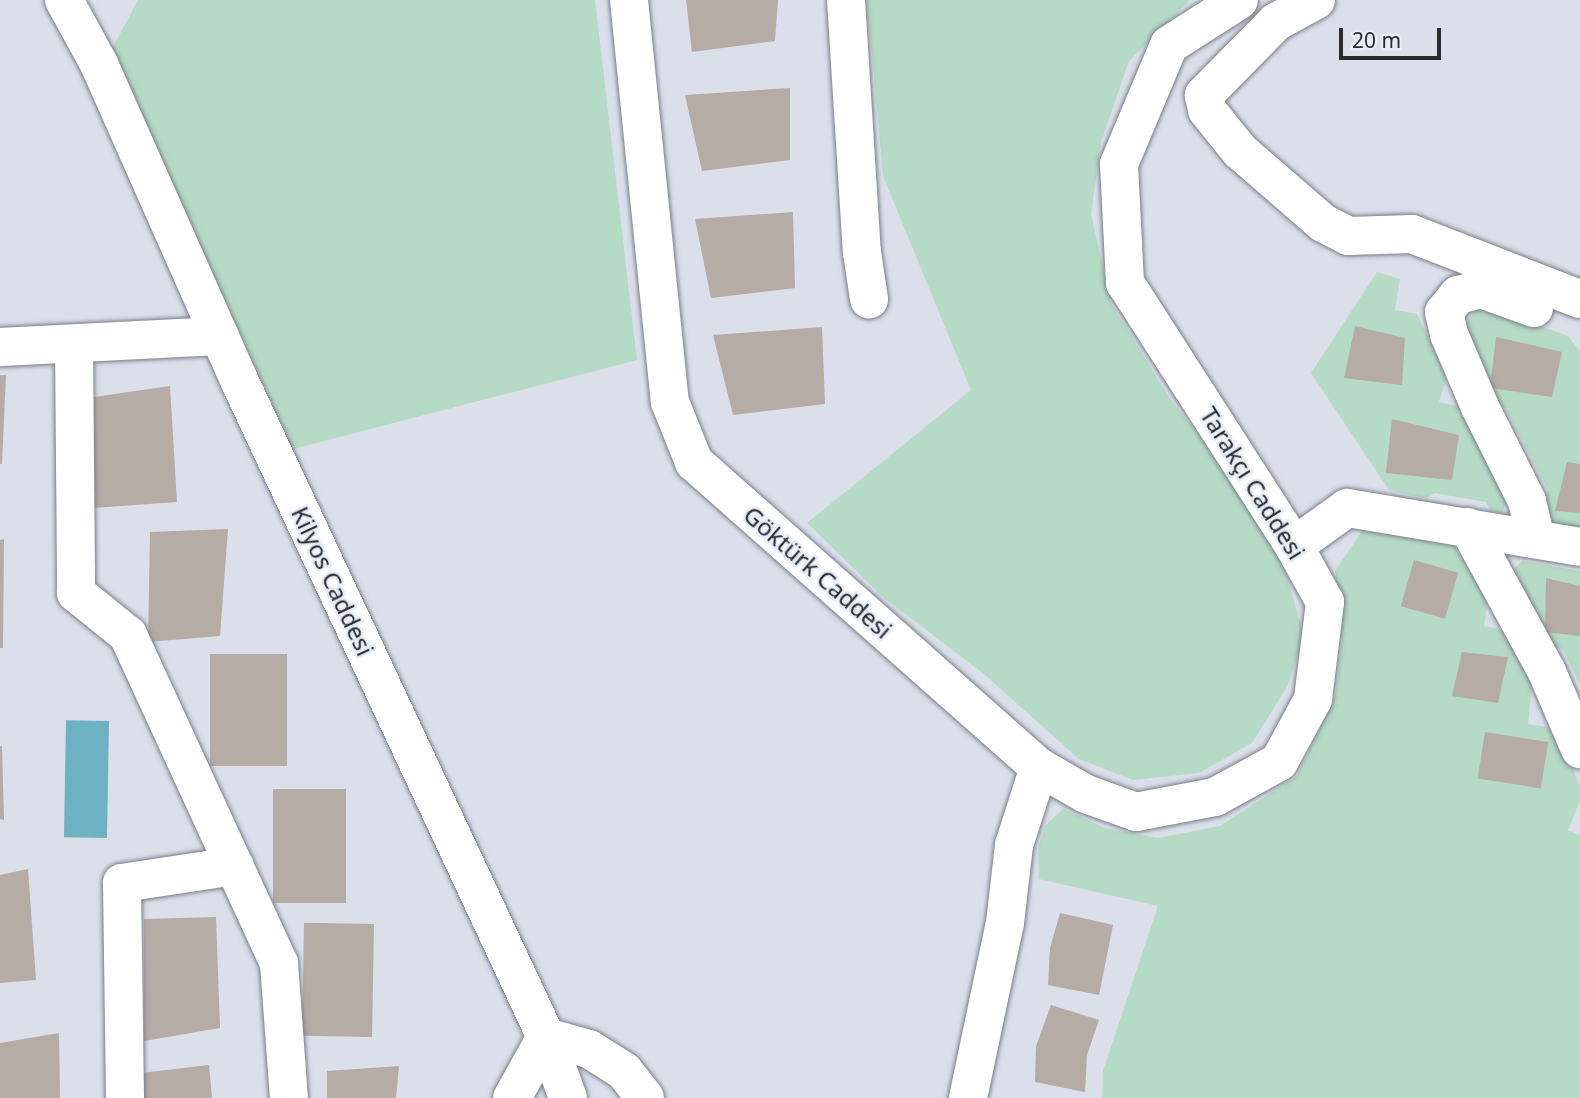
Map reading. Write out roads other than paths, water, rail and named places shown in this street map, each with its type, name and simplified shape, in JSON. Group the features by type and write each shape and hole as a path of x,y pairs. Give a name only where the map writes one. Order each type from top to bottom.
{"street":[{"name":"Kilyos Caddesi","path":"64,0 99,64 219,336 546,1037 568,1098"},
{"name":"Kilyos Caddesi","path":"90,0 99,64"},
{"name":"Göktürk Caddesi","path":"629,0 670,402 694,462 1039,767"},
{"path":"846,0 862,252 869,299"},
{"name":"Tarakçı Caddesi","path":"1039,767 1086,794 1136,812 1215,797 1279,762 1313,699 1325,602 1294,546 1125,283 1119,164 1169,45 1239,0"},
{"path":"1316,0 1276,22 1204,94 1207,110 1240,151 1323,223 1349,236 1412,234 1580,299"},
{"path":"1536,539 1527,501 1480,407 1449,334 1444,312 1458,295 1482,289 1580,324"},
{"path":"0,347 219,336"},
{"path":"74,345 76,593 128,635 279,963 289,1098"},
{"path":"1294,546 1347,508 1580,547"},
{"path":"1468,527 1547,672 1580,749"},
{"path":"968,1098 1005,923 1014,845 1039,767"},
{"path":"125,1098 122,883 235,866"},
{"path":"512,1098 546,1037 589,1049 624,1071 645,1098"}],"water":[{"path":"66,720 109,721 107,838 64,837"}]}
